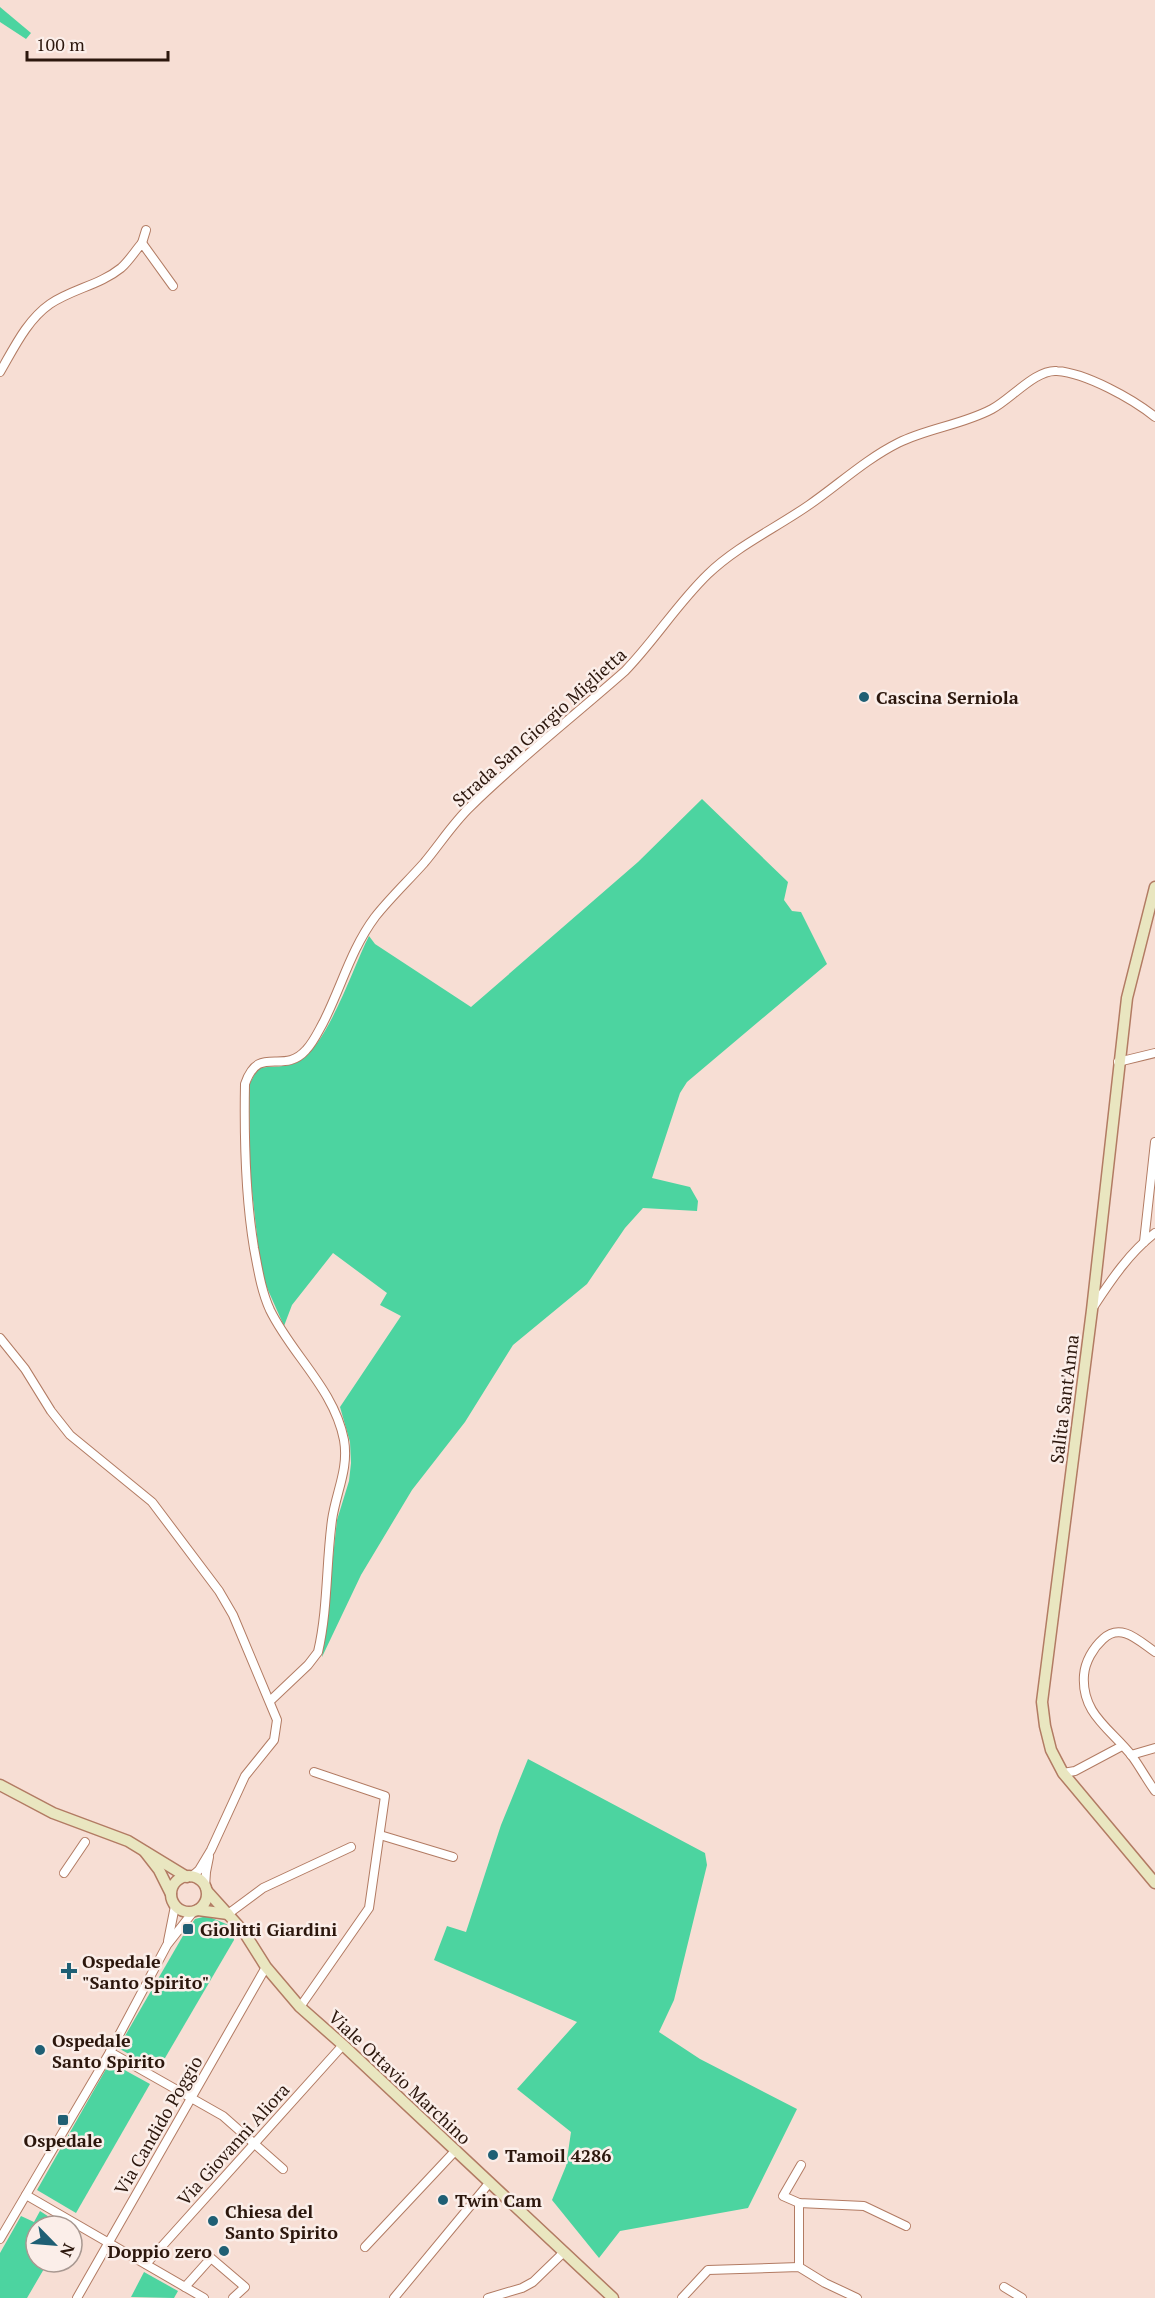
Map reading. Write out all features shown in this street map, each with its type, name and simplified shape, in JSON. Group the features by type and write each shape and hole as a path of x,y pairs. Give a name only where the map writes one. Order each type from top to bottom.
{"street":[{"path":"0,372 39,312 51,303 103,280 122,267 142,243 147,230"},
{"path":"142,243 172,286"},
{"name":"Strada San Giorgio Miglietta","path":"270,1701 308,1665 318,1652 332,1520 343,1480 345,1462 344,1442 333,1405 271,1311 260,1283 250,1220 246,1174 245,1084 249,1073 260,1062 287,1062 307,1050 326,1016 354,951 376,916 469,808 625,671 645,650 692,591 726,559 808,506 898,443 974,418 1013,396 1042,373 1056,370 1096,383 1123,396 1155,417"},
{"name":"Salita Sant'Anna","path":"1155,887 1131,975 1118,1062 1092,1310 1042,1702 1051,1750 1063,1773 1155,1883"},
{"path":"1118,1062 1155,1053"},
{"path":"1144,1242 1155,1142"},
{"path":"1092,1310 1110,1283 1144,1242 1155,1233"},
{"path":"0,1338 25,1369 51,1411 70,1435 152,1502 213,1582 233,1615 277,1720 274,1740 245,1776 211,1850 199,1870 177,1881 171,1894"},
{"path":"1155,1652 1131,1635 1118,1631 1107,1635 1094,1647 1084,1668 1083,1687 1088,1706 1131,1755 1155,1791"},
{"path":"1063,1773 1075,1771 1122,1746"},
{"path":"1131,1755 1155,1748"},
{"path":"300,2007 369,1908 385,1796 315,1772"},
{"path":"0,1785 53,1813 141,1847 189,1877 202,1882 206,1889"},
{"path":"380,1835 453,1857"},
{"path":"64,1873 85,1842"},
{"path":"175,1906 185,1912 228,1914 263,1888 351,1846"},
{"path":"0,2239 110,2052 167,1945 174,1922 175,1906 159,1870 141,1847"},
{"path":"167,1945 195,1911 204,1904 206,1872 211,1850"},
{"name":"Viale Ottavio Marchino","path":"206,1889 244,1932 266,1967 300,2007 343,2044 613,2298"},
{"name":"Via Candido Poggio","path":"77,2298 266,1967"},
{"name":"Via Giovanni Aliora","path":"146,2264 343,2044"},
{"path":"110,2052 222,2116 283,2169"},
{"path":"365,2247 456,2150"},
{"path":"801,2164 783,2196 799,2203 864,2206 906,2226"},
{"path":"394,2298 490,2182"},
{"path":"26,2195 204,2298"},
{"path":"799,2203 799,2267"},
{"path":"488,2298 522,2288 533,2282 564,2252"},
{"path":"185,2287 211,2258 245,2287 233,2298"},
{"path":"682,2298 708,2270 799,2267 825,2283 857,2298"},
{"path":"1004,2287 1022,2298"}],"green space":[{"path":"0,7 31,33 26,39 0,22"},
{"path":"702,799 788,882 784,900 792,911 801,912 827,964 687,1082 680,1093 652,1178 690,1187 698,1201 697,1211 643,1208 625,1228 587,1284 513,1345 465,1422 412,1490 361,1575 322,1657 337,1520 349,1481 351,1463 350,1442 340,1407 401,1316 380,1305 387,1293 333,1253 292,1305 284,1326 264,1281 259,1254 250,1173 249,1085 258,1068 290,1065 310,1052 330,1023 369,936 375,944 471,1007 638,862"},
{"path":"528,1759 705,1853 707,1865 674,2000 659,2032 700,2059 797,2109 748,2208 620,2231 599,2258 552,2200 566,2166 571,2132 517,2089 577,2022 434,1960 447,1926 466,1932 501,1825"},
{"path":"207,1916 231,1926 234,1940 158,2070 118,2048 184,1934 195,1919"},
{"path":"110,2062 150,2084 76,2213 37,2190"},
{"path":"21,2216 24,2217 24,2274 41,2274 27,2298 0,2298 0,2253"},
{"path":"144,2272 178,2291 174,2298 131,2297"}],"place":[{"name":"Cascina Serniola","path":"864,697"},
{"name":"Giolitti Giardini","path":"188,1929"},
{"name":"Ospedale \"Santo Spirito\"","path":"69,1971"},
{"name":"Ospedale Santo Spirito","path":"40,2050"},
{"name":"Ospedale","path":"63,2120"},
{"name":"Tamoil 4286","path":"493,2155"},
{"name":"Twin Cam","path":"443,2200"},
{"name":"Chiesa del Santo Spirito","path":"213,2221"},
{"name":"Doppio zero","path":"224,2251"}]}
